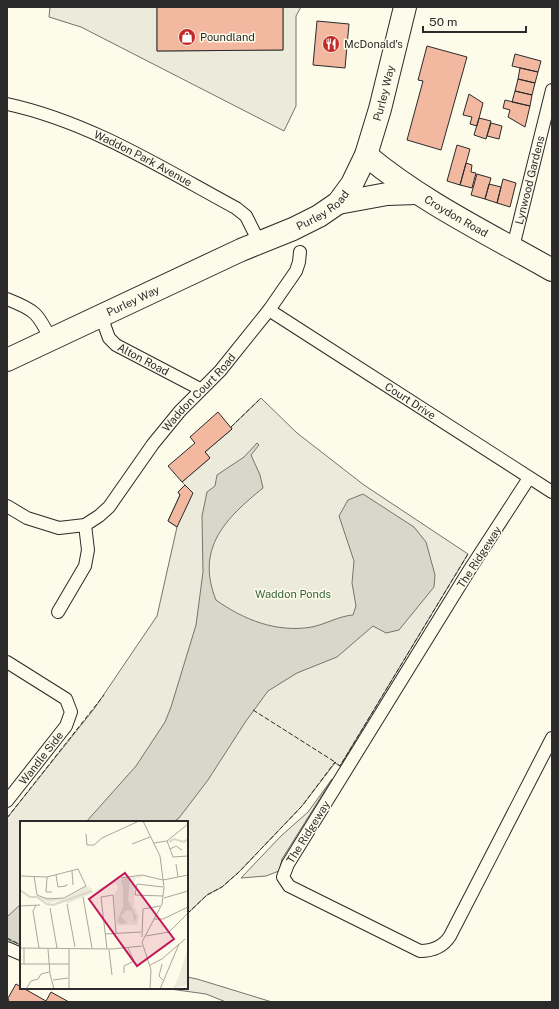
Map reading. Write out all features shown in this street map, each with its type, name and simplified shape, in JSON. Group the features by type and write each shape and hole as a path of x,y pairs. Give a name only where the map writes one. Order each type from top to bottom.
{"highway":[{"name":"Purley Way","path":"366,155 380,109 405,7"},
{"name":"Croydon Road","path":"366,155 392,177 416,193 552,270"},
{"name":"Purley Road","path":"259,242 293,229 325,212 338,203 352,184 366,155"},
{"path":"338,203 387,194 416,193"},
{"name":"Purley Way","path":"7,360 259,242"}],"street":[{"name":"Lynwood Gardens","path":"513,247 552,90"},
{"name":"Waddon Park Avenue","path":"7,104 51,116 104,136 243,213 259,242"},
{"name":"Waddon Court Road","path":"7,506 27,518 53,527 69,528 85,525 99,516 109,507 153,444 200,389 234,355 269,310 296,271 300,252"},
{"path":"7,299 32,310 39,317 51,340"},
{"name":"Court Drive","path":"269,310 552,492"},
{"name":"Alton Road","path":"101,316 109,338 116,345 200,389"},
{"name":"The Ridgeway","path":"529,478 470,569 288,864 283,877 289,886 420,951 434,949 442,945 450,936 552,738"},
{"path":"58,612 87,559 85,525"},
{"name":"Wandle Side","path":"7,662 66,699 71,712 66,726 7,801"},
{"path":"7,948 20,954"}],"green space":[{"name":"Waddon Ponds","path":"261,398 297,433 364,485 468,554 340,766 335,763 302,806 239,872 222,887 207,895 188,913 188,821 20,821 20,945 7,939 7,818 94,709 157,616 177,527 168,521 180,495 178,492 185,485 182,482 210,458 205,452 232,429 231,427"},
{"path":"332,779 282,859 279,871 266,876 241,878 281,836 308,812"},
{"path":"188,977 272,1002 226,1002 206,994 170,989 188,989"}],"shaded area":[{"path":"50,7 157,7 157,51 283,50 283,7 301,7 296,16 296,106 284,131 81,27 49,17"},
{"name":"Waddon Ponds","path":"257,443 259,445 251,455 260,475 263,488 249,499 226,523 212,550 209,565 210,581 216,600 249,619 286,628 312,627 353,615 356,606 352,583 354,561 339,516 348,500 363,494 414,527 426,542 435,575 434,587 399,630 386,633 373,626 337,657 297,673 268,691 246,721 208,780 179,818 174,821 87,821 136,766 165,722 196,625 203,572 202,516 207,492 215,486 217,475 244,457"},
{"path":"20,905 20,945 7,939 7,917"}],"building":[{"path":"157,7 283,7 283,50 157,51"},
{"name":"McDonald's","path":"317,21 349,24 345,68 313,65"},
{"path":"427,46 467,57 441,150 407,140 423,81 418,80"},
{"path":"515,54 541,61 538,72 512,66"},
{"path":"520,68 538,72 535,83 518,79"},
{"path":"518,79 535,83 532,95 515,91"},
{"path":"515,91 532,95 530,106 512,102"},
{"path":"469,94 483,103 477,126 470,124 472,117 463,115"},
{"path":"505,100 530,106 525,127 508,117 510,110 503,108"},
{"path":"479,118 491,121 486,139 474,135"},
{"path":"491,123 502,126 499,139 487,136"},
{"path":"457,145 470,149 460,185 447,181"},
{"path":"466,163 472,165 471,172 476,173 472,188 460,185"},
{"path":"477,174 491,178 485,199 471,195"},
{"path":"503,179 516,183 510,207 497,203"},
{"path":"489,184 501,187 497,203 485,199"},
{"path":"218,412 232,429 205,452 210,458 182,482 168,466 195,443 190,437"},
{"path":"185,485 193,493 177,527 168,521 180,495 178,492"},
{"path":"16,984 20,986 20,989 25,989 46,1001 51,992 69,1002 9,1002 8,998"}],"fence":[{"path":"231,427 261,398"},
{"path":"188,913 207,895 222,887 239,872 302,806 335,762 340,766 468,554"},
{"path":"7,818 104,695"},
{"path":"253,710 335,762"},
{"path":"7,938 20,944"}],"place":[{"name":"Poundland","path":"187,37"},
{"name":"McDonald's","path":"331,44"}]}
